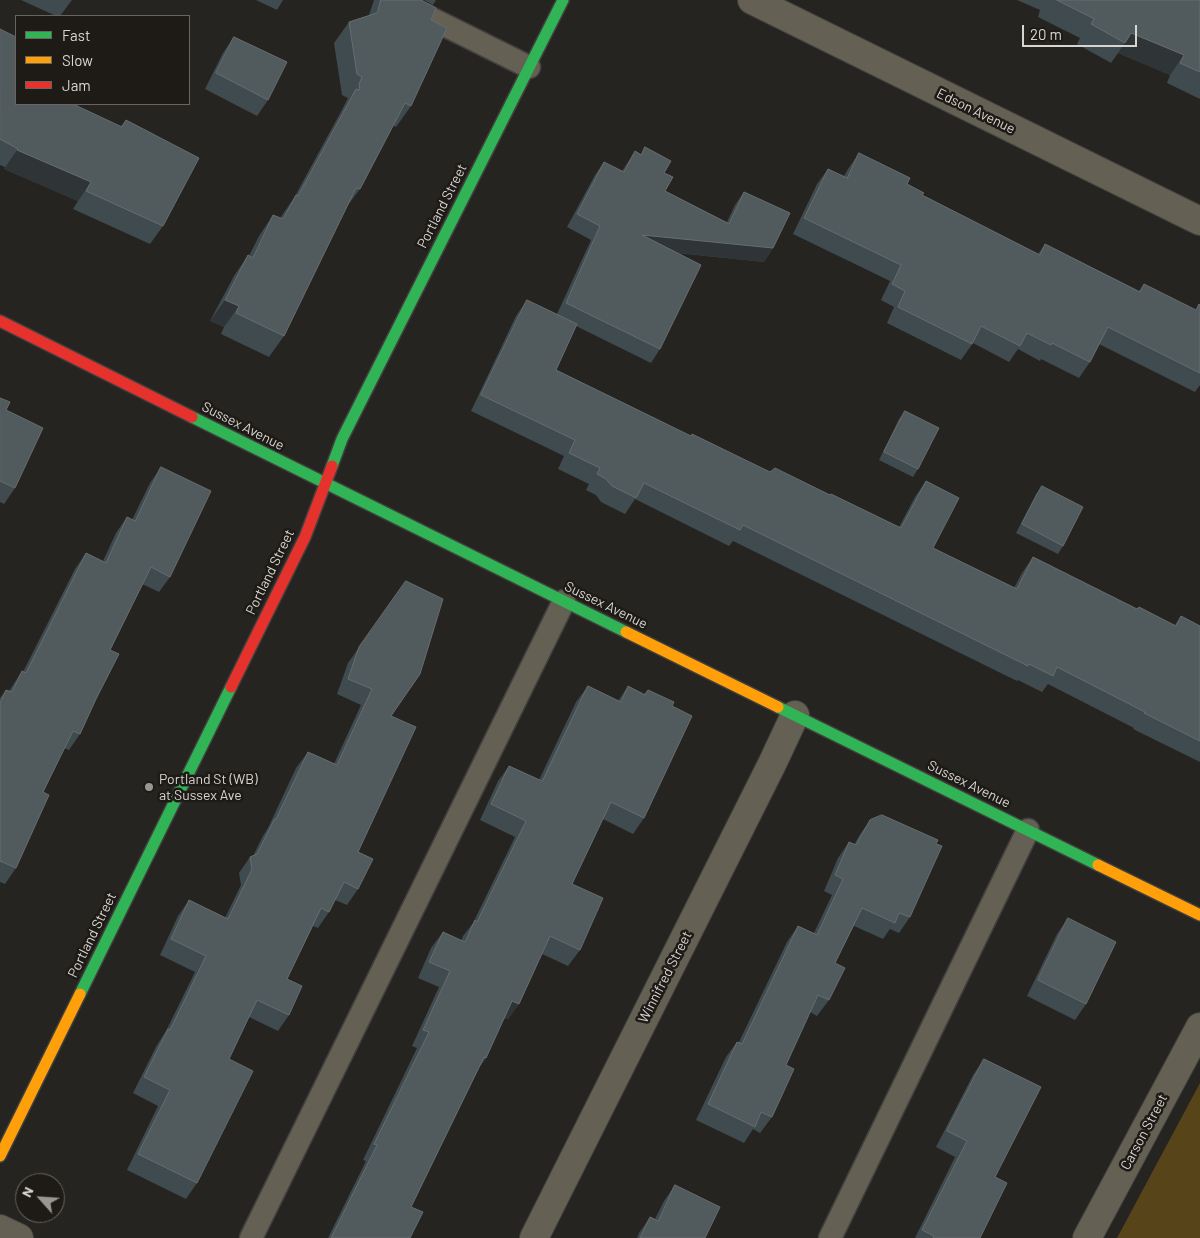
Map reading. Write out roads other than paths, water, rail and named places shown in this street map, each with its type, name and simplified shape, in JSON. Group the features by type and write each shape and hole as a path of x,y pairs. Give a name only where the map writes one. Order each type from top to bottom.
{"street":[{"name":"Portland Street","path":"0,1156 305,537 346,429 563,0"},
{"name":"Edson Avenue","path":"752,0 1200,221"},
{"name":"Sussex Avenue","path":"0,321 1200,915"},
{"name":"Winnifred Street","path":"534,1238 795,715"},
{"name":"Carson Street","path":"1087,1238 1200,1027"},
{"path":"0,1229 18,1238"}],"lane":[{"path":"394,0 529,67"},
{"path":"251,1238 564,601"},
{"path":"830,1238 1028,830"}],"place":[{"name":"Portland St (WB) at Sussex Ave","path":"149,787"}]}
